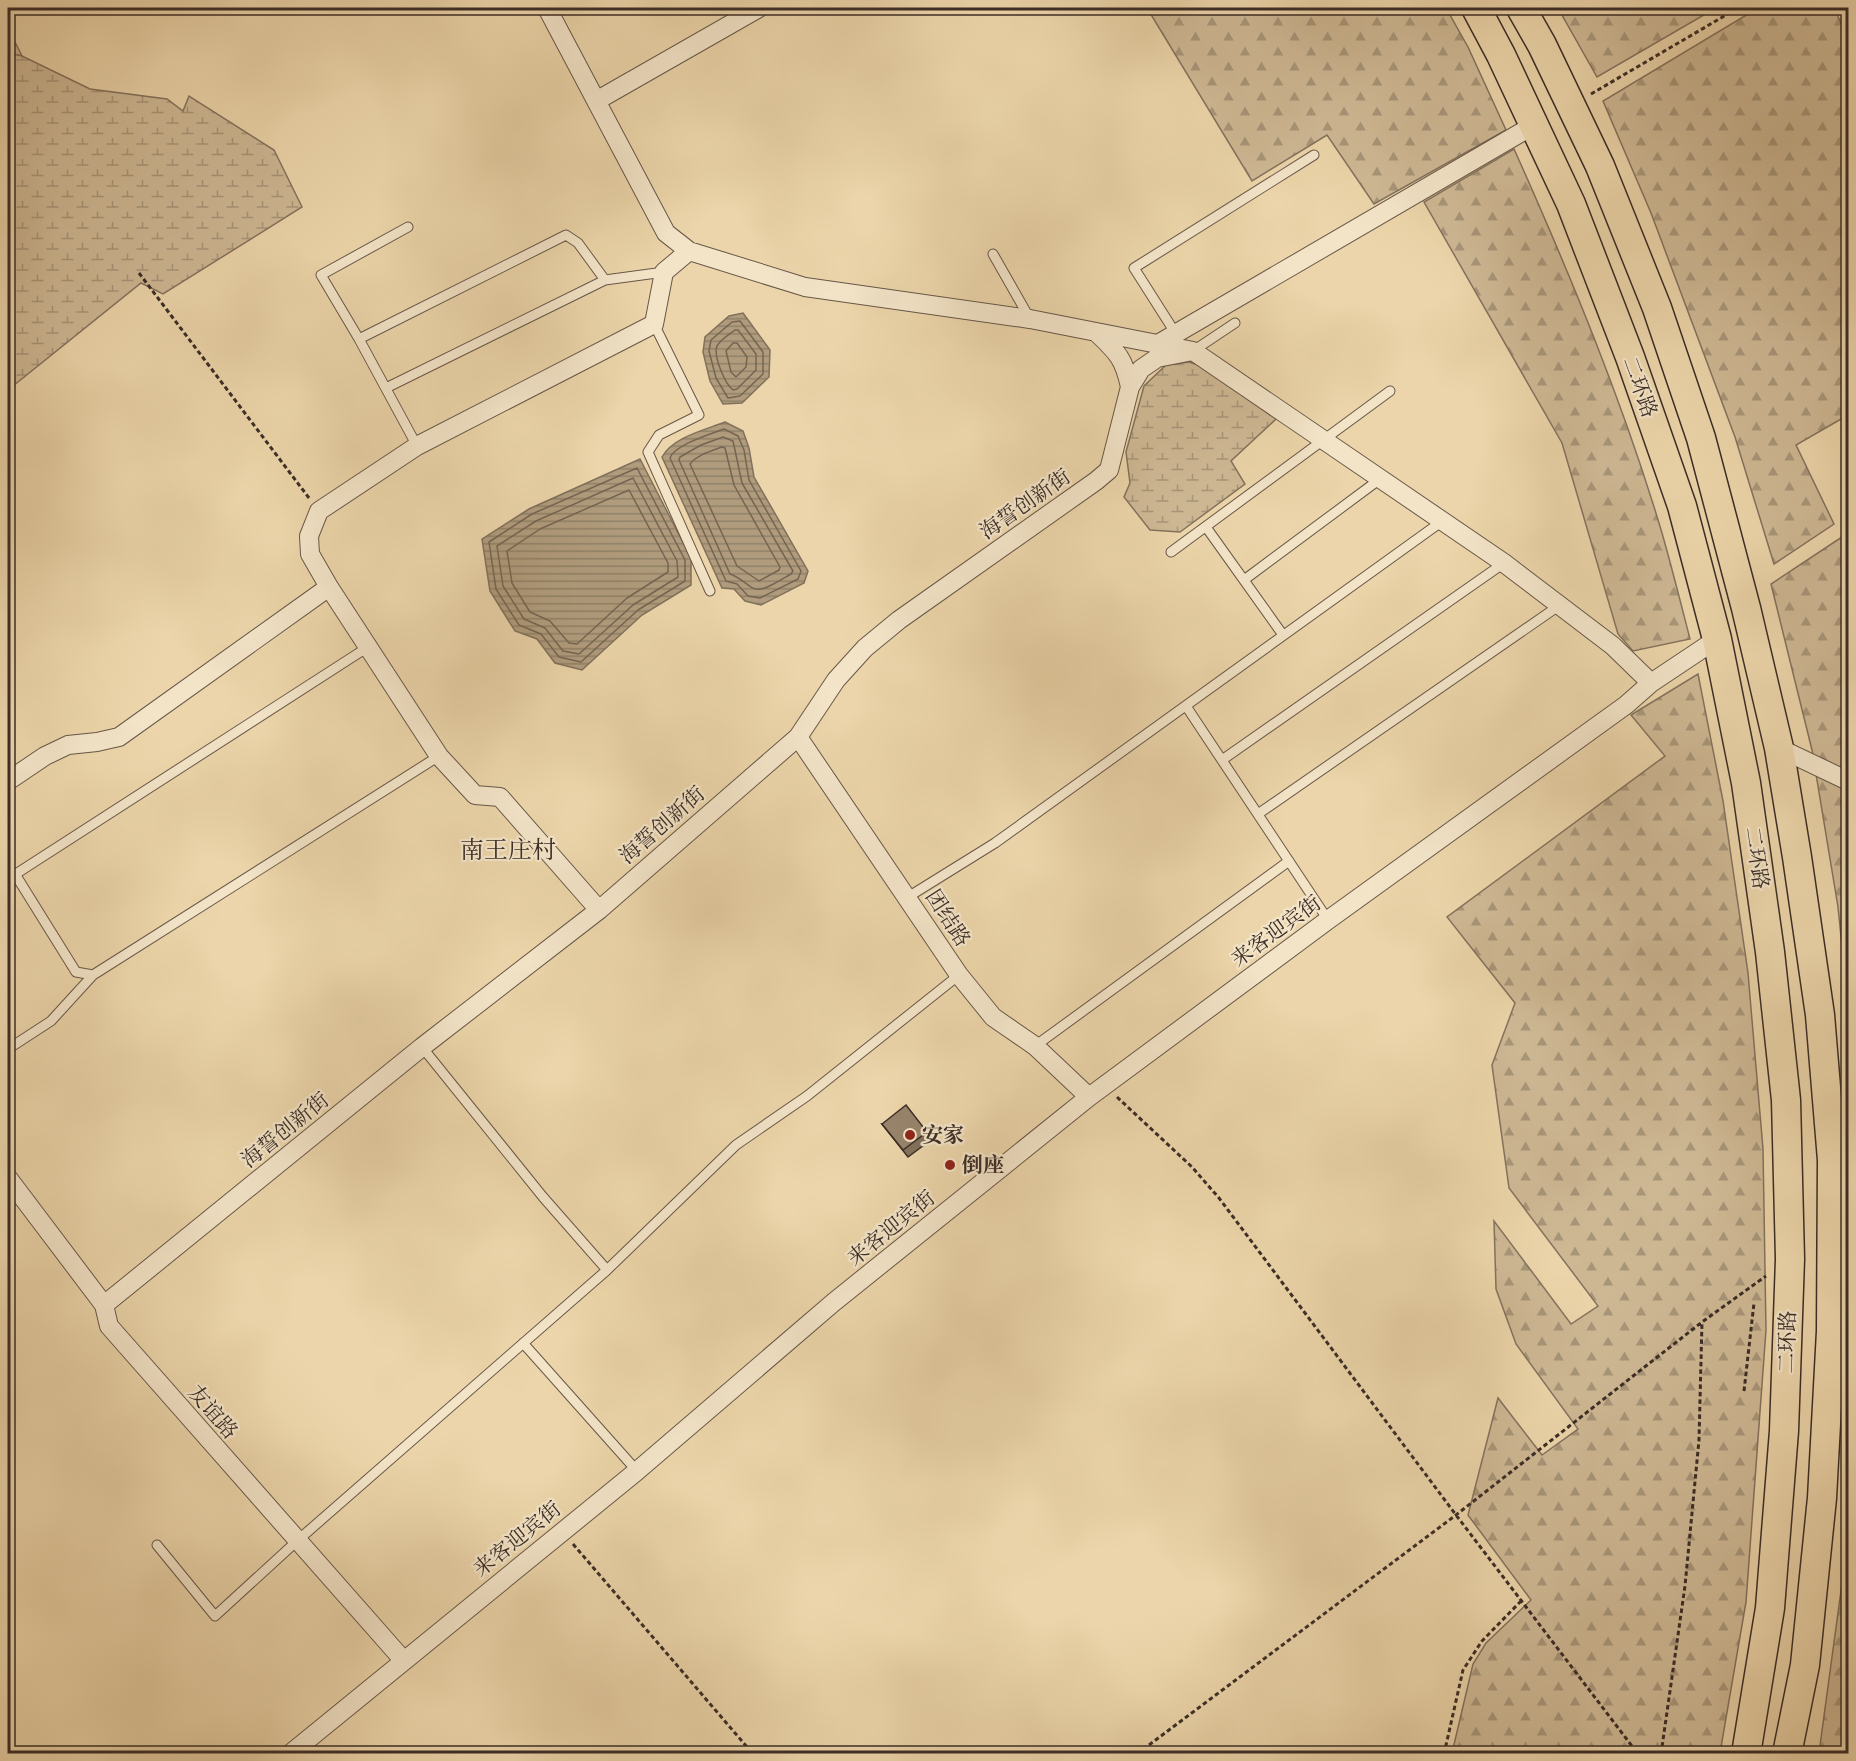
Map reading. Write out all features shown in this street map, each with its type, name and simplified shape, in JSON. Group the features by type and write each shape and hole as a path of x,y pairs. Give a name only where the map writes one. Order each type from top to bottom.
{"main road":[{"name":"二环路","path":"1476,8 1501,55 1571,204 1633,367 1682,506 1717,639 1746,783 1770,952 1786,1100 1790,1259 1784,1431 1770,1608 1746,1754"},
{"name":"二环路","path":"1521,8 1542,45 1600,166 1657,308 1701,438 1746,608 1779,748 1820,1015 1832,1160 1831,1331 1822,1498 1805,1665 1787,1754"}],"street":[{"path":"547,8 666,233 689,251 805,287 1029,319 1193,351 1504,563 1613,646 1651,683"},
{"path":"596,101 759,8"},
{"path":"1158,344 1534,125"},
{"path":"599,910 500,796 475,795 439,756 329,587 310,554 309,536 319,511 417,447 654,324 664,272 689,251"},
{"path":"1096,332 1116,350 1125,366 1130,387"},
{"name":"海誓创新街","path":"104,1305 422,1047 599,910 798,737 836,680 865,648 899,620 1096,482 1109,470 1130,387 1141,369 1156,358 1193,351"},
{"path":"8,782 45,756 68,745 119,737 329,587"},
{"name":"来客迎宾街","path":"290,1754 637,1471 834,1302 1089,1097 1328,920 1626,705 1651,683 1717,639"},
{"name":"团结路","path":"798,737 959,975 993,1017 1035,1046 1089,1097"},
{"path":"1779,748 1848,781"},
{"name":"友谊路","path":"8,1178 104,1305 109,1326 404,1661"}],"lane":[{"path":"1176,334 1134,268 1314,155"},
{"path":"408,227 321,275 359,339 417,447"},
{"path":"359,339 566,235 578,243 605,280"},
{"path":"993,254 1029,319"},
{"path":"386,388 605,280 664,272"},
{"path":"1193,351 1235,322"},
{"path":"654,324 699,415 659,435 648,452 710,591"},
{"path":"1171,552 1390,391"},
{"path":"1244,580 1380,479"},
{"path":"908,897 995,843 1441,522"},
{"path":"1206,527 1284,635"},
{"path":"1222,760 1504,563"},
{"path":"1258,814 1560,605"},
{"path":"93,975 76,972 11,877 368,647"},
{"path":"1186,706 1328,920"},
{"path":"8,1049 51,1021 93,975 439,756"},
{"path":"1035,1046 1289,861"},
{"path":"157,1545 215,1616 297,1541 607,1270 736,1144 807,1096 959,975"},
{"path":"422,1047 543,1197 607,1270"},
{"path":"523,1343 637,1471"}],"path":[{"path":"1571,106 1738,8"},
{"path":"139,273 319,511"},
{"path":"1104,1086 1192,1167 1219,1198 1638,1754"},
{"path":"1137,1754 1456,1515 1702,1322 1790,1259"},
{"path":"1744,1391 1754,1303"},
{"path":"1661,1754 1685,1586 1699,1440 1702,1322"},
{"path":"562,1531 753,1754"},
{"path":"1444,1754 1463,1670 1482,1641 1521,1601"}],"green space":[{"path":"1147,8 1446,8 1468,47 1506,130 1374,204 1327,135 1252,181"},
{"path":"1558,8 1716,8 1597,77"},
{"path":"1758,8 1834,8 1848,38 1848,415 1796,445 1834,524 1774,564 1735,437 1651,213 1603,101"},
{"path":"8,28 22,56 8,53"},
{"path":"8,53 22,56 90,89 167,99 183,111 189,96 274,150 302,207 163,294 141,283 8,390"},
{"path":"1514,149 1613,387 1662,533 1690,639 1633,651 1618,634 1562,443 1424,202"},
{"path":"1189,362 1201,366 1276,419 1231,461 1245,484 1180,532 1150,530 1124,497 1130,483 1126,452 1144,386 1166,365"},
{"path":"1848,533 1848,1006 1838,907 1812,750 1771,584"},
{"path":"1698,674 1723,801 1748,973 1763,1149 1766,1330 1746,1602 1720,1753 1452,1753 1473,1664 1486,1643 1531,1600 1468,1515 1498,1398 1542,1455 1578,1429 1516,1344 1496,1289 1494,1221 1571,1324 1598,1306 1509,1188 1492,1065 1515,1003 1447,917 1665,756 1631,715"},
{"path":"1848,1539 1848,1753 1819,1753"}],"water":[{"path":"743,313 770,350 769,377 742,403 723,404 710,381 703,352 705,337 729,316"},
{"path":"725,422 743,431 749,448 754,477 808,571 804,583 761,605 745,601 734,589 722,588 662,457 681,439"},
{"path":"640,459 691,558 691,585 642,615 582,670 555,663 537,639 515,631 490,591 482,539 529,509"}],"building":[{"name":"安家","path":"906,1105 927,1132 903,1150 882,1124"}],"place":[{"name":"安家","path":"910,1135"},
{"name":"倒座","path":"950,1165"}],"district":[{"name":"南王庄村","path":"508,850"}]}
